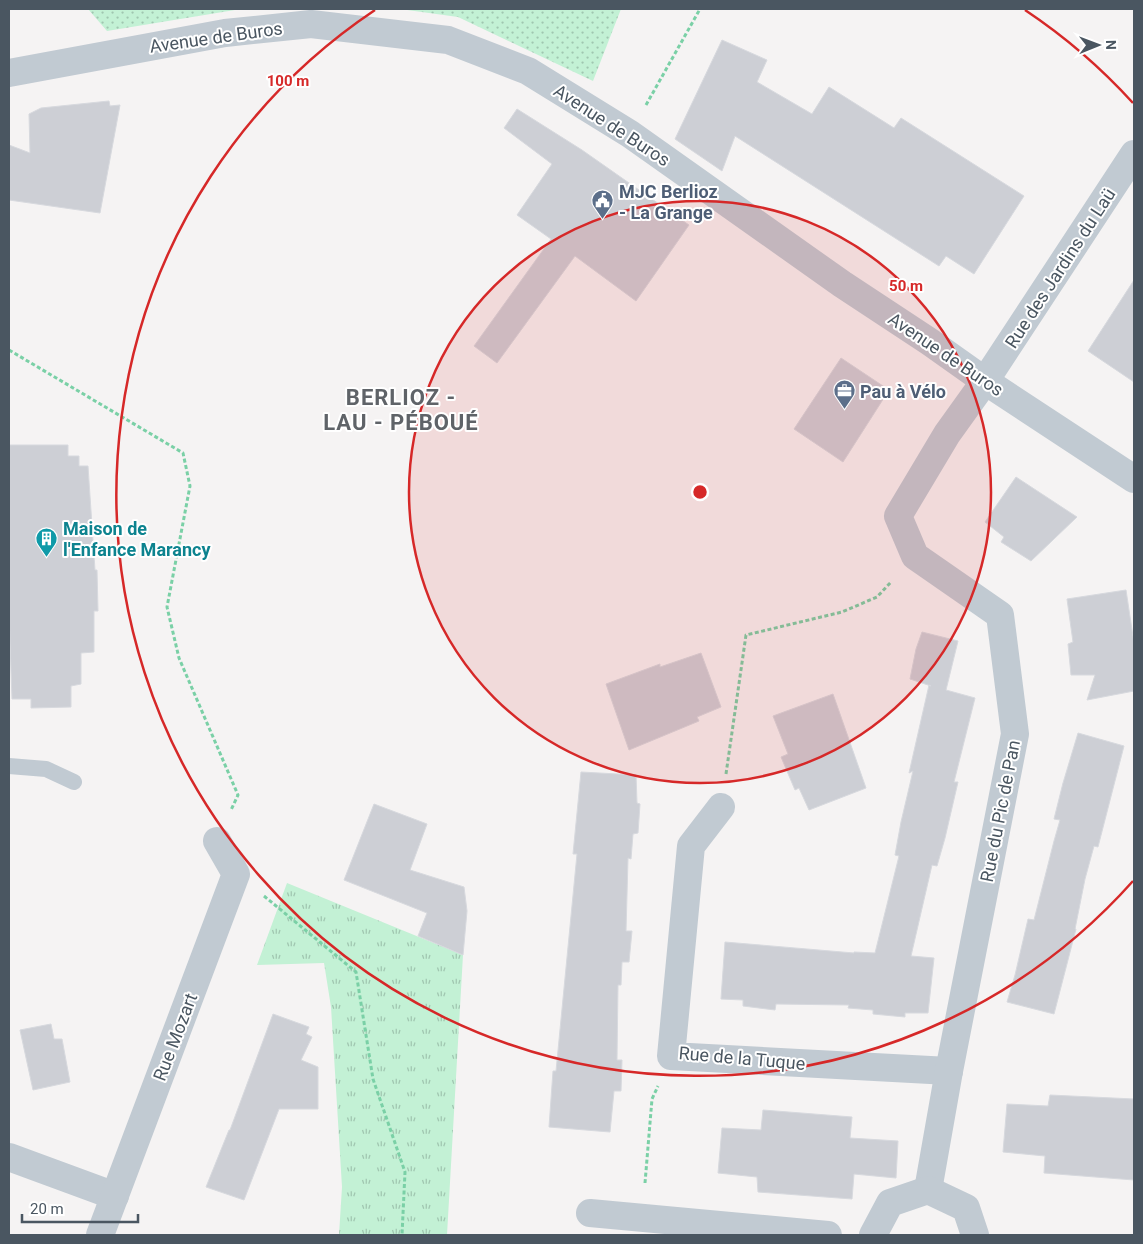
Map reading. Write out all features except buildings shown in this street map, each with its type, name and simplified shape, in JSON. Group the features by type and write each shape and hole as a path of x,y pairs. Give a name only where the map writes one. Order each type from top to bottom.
{"street":[{"name":"Avenue de Buros","path":"9,73 225,33 311,24 448,40 528,71 630,134 842,284 1134,479"},
{"name":"Rue des Jardins du Laü","path":"985,381 1134,154"},
{"path":"915,556 898,516 947,434 985,381"},
{"name":"Rue du Pic de Pan","path":"915,556 1000,616 1016,734 949,1071 928,1190"},
{"name":"Rue de la Tuque","path":"721,807 691,846 671,1056 949,1071"},
{"path":"216,841 236,874"},
{"name":"Rue Mozart","path":"100,1235 236,874"},
{"path":"9,1156 115,1196"},
{"path":"872,1235 890,1203 928,1190 966,1208 975,1235"},
{"path":"590,1213 828,1235"}],"lane":[{"path":"9,766 46,769 74,782"}],"path":[{"path":"630,134 700,9"},
{"path":"9,350 183,453 190,486 167,607 179,658 238,795 216,841"},
{"path":"721,807 746,635 842,612 877,597 915,556"},
{"path":"236,874 356,972 373,1079 405,1172 402,1235"},
{"path":"642,1217 652,1099 671,1056"}],"green space":[{"path":"88,9 241,9 107,31"},
{"path":"400,9 621,9 593,81 458,17"},
{"path":"287,883 463,955 447,1235 339,1235 342,1187 331,1007 324,963 257,965"}],"place":[{"name":"MJC Berlioz - La Grange","path":"603,220"},
{"name":"Pau à Vélo","path":"844,410"},
{"name":"Maison de l'Enfance Marancy","path":"47,557"}],"district":[{"name":"BERLIOZ - LAU - PÉBOUÉ","path":"401,410"}]}
